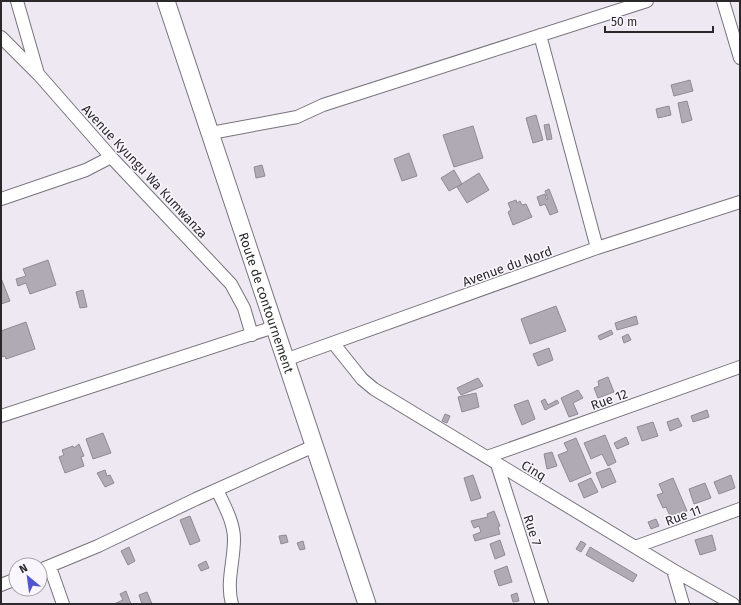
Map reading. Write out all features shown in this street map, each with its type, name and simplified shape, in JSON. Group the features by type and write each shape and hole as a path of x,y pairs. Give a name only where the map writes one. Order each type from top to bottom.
{"street":[{"path":"17,1 39,75"},
{"name":"Route de contournement","path":"166,1 367,604"},
{"path":"211,133 297,117 323,105 647,1"},
{"path":"723,1 740,58"},
{"path":"540,35 597,248"},
{"name":"Avenue Kyungu Wa Kumwanza","path":"1,37 39,75 111,157 231,284 244,308 252,335"},
{"path":"1,199 86,170 111,157"},
{"name":"Avenue du Nord","path":"286,360 334,344 597,248 740,202"},
{"path":"1,416 274,328"},
{"name":"Cinq","path":"334,344 362,379 374,389 673,570 733,604"},
{"name":"Rue 12","path":"492,461 740,367"},
{"path":"48,568 314,446"},
{"name":"Rue 7","path":"492,461 542,604"},
{"path":"218,490 231,524 234,538 229,578 229,594 232,604"},
{"name":"Rue 11","path":"635,547 740,510"},
{"path":"673,570 683,604"},
{"path":"48,575 63,604"}],"building":[{"path":"690,80 693,91 674,96 671,85"},
{"path":"687,101 692,120 682,123 678,103"},
{"path":"669,106 671,115 658,118 656,109"},
{"path":"536,115 543,140 533,143 526,118"},
{"path":"549,124 552,139 547,140 544,125"},
{"path":"473,126 483,158 454,167 443,135"},
{"path":"409,153 417,176 402,181 394,159"},
{"path":"262,165 265,176 256,178 254,167"},
{"path":"454,170 462,184 449,191 441,178"},
{"path":"479,173 489,190 467,203 457,187"},
{"path":"549,189 558,212 550,215 545,204 540,206 537,197 545,194 546,199 548,199 545,191"},
{"path":"516,200 517,203 520,201 522,205 526,204 532,217 513,225 508,212 511,210 508,203"},
{"path":"48,260 56,285 30,294 26,283 18,286 16,279 26,276 23,269"},
{"path":"1,278 10,301 1,304"},
{"path":"83,290 87,307 80,308 76,292"},
{"path":"556,306 566,331 530,344 521,319"},
{"path":"636,316 638,324 617,330 615,323"},
{"path":"26,322 35,349 6,359 5,356 1,357 1,331"},
{"path":"611,330 613,334 600,340 598,336"},
{"path":"628,334 631,340 624,343 622,337"},
{"path":"549,348 553,360 538,366 533,354"},
{"path":"608,377 614,392 598,398 594,388 599,386 598,381"},
{"path":"478,378 483,386 461,395 457,388"},
{"path":"578,390 583,398 573,403 578,414 569,417 561,398"},
{"path":"476,393 479,407 462,412 458,397"},
{"path":"545,399 548,405 557,400 559,403 545,410 541,401"},
{"path":"528,400 535,419 522,425 514,405"},
{"path":"707,410 709,417 693,422 691,416"},
{"path":"445,414 450,416 447,423 442,421"},
{"path":"678,418 682,426 670,431 667,422"},
{"path":"653,422 658,436 642,441 637,427"},
{"path":"103,433 111,453 93,459 86,439"},
{"path":"605,435 616,462 608,466 602,454 591,459 584,443"},
{"path":"626,437 629,444 617,449 614,443"},
{"path":"576,438 591,473 570,482 558,455 568,451 564,443"},
{"path":"79,444 84,456 81,457 84,466 65,473 59,457 64,455 62,450 73,446 74,448"},
{"path":"552,452 557,466 547,469 544,454"},
{"path":"610,468 616,482 602,488 596,473"},
{"path":"105,470 107,476 110,475 114,483 105,487 97,473"},
{"path":"473,475 481,498 471,501 464,478"},
{"path":"731,475 735,488 719,494 714,482"},
{"path":"591,478 598,492 584,498 578,484"},
{"path":"673,478 687,511 671,518 666,507 663,508 657,495 663,493 659,484"},
{"path":"705,483 711,498 694,504 689,489"},
{"path":"494,511 500,526 498,527 500,534 475,541 473,535 481,532 479,526 474,528 471,521 488,517 487,514"},
{"path":"190,516 200,541 190,545 180,520"},
{"path":"656,519 659,526 651,529 648,522"},
{"path":"286,535 288,542 281,544 279,536"},
{"path":"712,535 716,550 700,555 695,540"},
{"path":"500,540 505,555 495,559 490,544"},
{"path":"303,541 305,549 300,550 297,543"},
{"path":"581,541 586,544 581,552 576,549"},
{"path":"129,547 135,561 128,565 121,551"},
{"path":"590,547 637,575 633,582 586,555"},
{"path":"206,561 209,568 201,571 198,565"},
{"path":"507,566 512,582 499,586 494,571"},
{"path":"126,591 131,604 114,604 123,600 120,594"},
{"path":"147,592 152,604 142,604 139,595"},
{"path":"517,593 519,601 513,602 511,595"}]}
